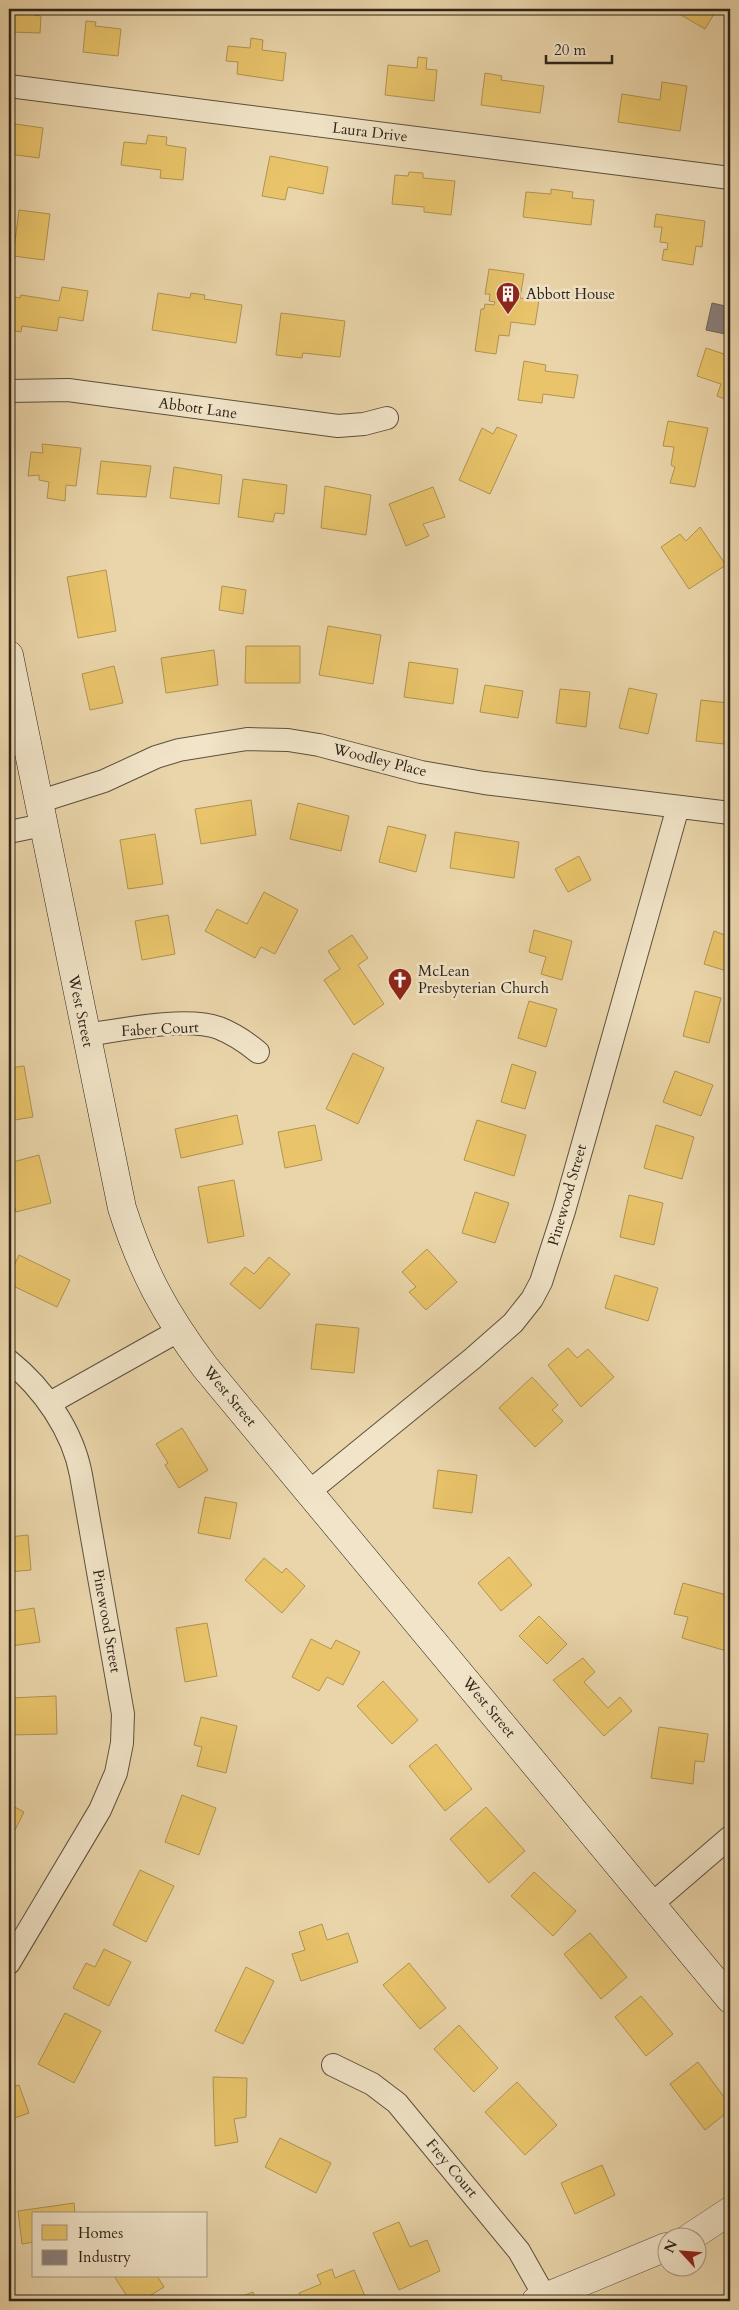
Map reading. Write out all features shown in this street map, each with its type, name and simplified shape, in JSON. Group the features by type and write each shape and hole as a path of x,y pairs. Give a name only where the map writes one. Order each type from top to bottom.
{"main road":[{"name":"West Street","path":"9,655 122,1208 140,1260 155,1293 178,1331 205,1367 730,1998"},
{"path":"704,2228 730,2211"},
{"path":"540,2299 656,2251"}],"street":[{"name":"Laura Drive","path":"9,86 730,178"},
{"name":"Abbott Lane","path":"9,392 68,390 338,426 364,424 387,418"},
{"name":"Woodley Place","path":"9,832 41,813 104,781 179,750 247,739 288,740 319,745 421,772 484,783 730,813"},
{"name":"Pinewood Street","path":"310,1492 472,1359 513,1323 532,1299 541,1282 564,1211 678,807"},
{"name":"Faber Court","path":"86,1035 195,1024 218,1028 239,1037 258,1052"},
{"path":"50,1403 178,1331"},
{"name":"Pinewood Street","path":"9,1361 34,1384 50,1403 73,1447 80,1470 123,1714 122,1743 116,1773 100,1810 9,1963"},
{"path":"652,1904 730,1837"},
{"name":"Frey Court","path":"333,2065 372,2084 397,2103 519,2250 540,2299"}],"building: Homes":[{"path":"9,9 34,9 34,15 41,16 40,33 9,32"},
{"path":"671,9 717,9 705,29"},
{"path":"86,21 96,22 95,26 121,29 118,56 83,52"},
{"path":"251,38 263,40 262,50 286,53 283,81 237,74 238,62 226,61 228,46 250,48"},
{"path":"418,57 427,58 426,69 437,70 434,101 385,95 388,65 417,68"},
{"path":"485,73 502,76 501,80 544,86 540,113 481,105"},
{"path":"662,82 687,86 680,131 618,122 622,94 660,100"},
{"path":"9,123 43,128 39,158 9,154"},
{"path":"148,135 167,137 166,145 186,148 183,180 160,178 161,170 121,165 124,142 146,144"},
{"path":"270,156 328,167 323,194 288,187 285,200 262,196"},
{"path":"409,172 423,173 423,178 455,181 451,215 424,212 424,207 392,204 395,175 408,176"},
{"path":"551,189 573,192 572,198 594,200 591,225 523,217 526,192 551,194"},
{"path":"19,210 50,214 44,260 13,256"},
{"path":"656,214 705,221 702,247 696,246 693,265 662,260 664,249 667,250 668,243 660,242 662,227 654,227"},
{"name":"Abbott House","path":"489,269 524,274 520,298 539,300 535,325 511,322 509,336 499,335 496,354 475,351 481,309 484,309 485,304 494,305 495,302 489,301 490,294 485,294"},
{"path":"62,287 88,291 83,321 59,317 57,331 22,326 21,332 9,330 9,296 20,298 21,295 59,301"},
{"path":"158,293 190,298 191,293 205,295 204,299 242,305 236,343 152,330"},
{"path":"281,313 345,321 340,357 303,353 302,358 276,355"},
{"path":"706,348 730,356 730,401 717,396 721,384 697,376"},
{"path":"524,361 546,365 545,371 578,375 574,398 543,394 542,403 518,400"},
{"path":"668,421 708,428 695,487 670,483 675,467 671,465 674,447 663,446"},
{"path":"497,427 517,435 490,494 459,480 482,428 493,434"},
{"path":"42,444 81,448 76,486 66,485 65,501 47,498 49,482 39,480 39,475 28,476 31,452 43,453"},
{"path":"101,461 151,466 146,497 97,494"},
{"path":"174,467 222,475 219,504 170,498"},
{"path":"243,479 287,485 284,514 275,513 273,522 238,517"},
{"path":"325,486 371,495 366,535 321,528"},
{"path":"433,487 445,517 423,524 429,536 406,546 389,504"},
{"path":"700,527 726,565 689,589 661,547 680,534 686,541"},
{"path":"106,570 116,631 78,638 67,577"},
{"path":"222,586 246,590 243,614 219,610"},
{"path":"328,626 381,635 373,684 319,675"},
{"path":"246,646 300,646 300,683 245,683"},
{"path":"214,650 218,685 166,693 161,658"},
{"path":"409,662 458,669 453,704 404,697"},
{"path":"114,666 123,703 90,710 82,674"},
{"path":"485,685 523,691 518,718 480,712"},
{"path":"629,688 657,694 648,734 619,728"},
{"path":"560,689 590,692 586,727 556,723"},
{"path":"701,700 728,703 724,744 696,741"},
{"path":"251,800 256,835 201,844 195,809"},
{"path":"298,803 349,816 341,851 290,839"},
{"path":"388,826 426,835 416,872 379,862"},
{"path":"455,832 519,842 514,878 450,868"},
{"path":"155,834 163,884 128,889 120,840"},
{"path":"579,856 591,880 568,892 555,869"},
{"path":"264,892 298,910 275,954 261,947 255,958 205,931 217,909 247,924"},
{"path":"168,915 175,954 142,960 135,921"},
{"path":"534,930 572,941 562,980 541,974 546,957 529,952"},
{"path":"714,931 730,937 730,972 704,964"},
{"path":"352,935 368,958 358,965 384,1004 354,1025 324,980 340,969 328,951"},
{"path":"9,988 14,1036 9,1037"},
{"path":"695,991 721,998 709,1043 683,1036"},
{"path":"529,1001 557,1009 546,1047 518,1038"},
{"path":"353,1053 384,1068 358,1124 326,1109"},
{"path":"512,1064 536,1072 525,1109 501,1102"},
{"path":"24,1066 33,1117 9,1121 9,1068"},
{"path":"675,1071 713,1085 701,1116 663,1102"},
{"path":"237,1115 243,1144 181,1158 175,1129"},
{"path":"477,1120 526,1135 514,1176 464,1160"},
{"path":"315,1125 322,1160 285,1168 278,1132"},
{"path":"656,1125 694,1137 682,1179 644,1168"},
{"path":"39,1155 51,1203 16,1212 9,1183 9,1163"},
{"path":"234,1180 244,1236 208,1243 198,1187"},
{"path":"475,1192 509,1203 495,1243 462,1233"},
{"path":"629,1195 663,1203 654,1245 620,1237"},
{"path":"427,1249 457,1282 426,1310 409,1292 416,1287 402,1272"},
{"path":"19,1255 70,1280 57,1307 9,1284 9,1276"},
{"path":"269,1257 290,1274 260,1309 230,1284 245,1267 254,1274"},
{"path":"615,1275 658,1288 648,1321 605,1308"},
{"path":"316,1324 359,1328 354,1373 311,1369"},
{"path":"568,1348 577,1358 588,1349 614,1377 581,1407 548,1365"},
{"path":"532,1377 558,1405 552,1410 563,1421 535,1447 499,1408"},
{"path":"182,1428 208,1470 179,1488 165,1465 168,1463 156,1444"},
{"path":"438,1470 477,1475 472,1513 433,1508"},
{"path":"205,1497 237,1503 230,1539 198,1533"},
{"path":"28,1535 31,1570 9,1572 9,1537"},
{"path":"509,1557 532,1585 501,1611 478,1583"},
{"path":"264,1558 282,1573 286,1568 305,1586 282,1613 245,1580"},
{"path":"683,1583 730,1596 727,1610 730,1611 730,1652 682,1638 688,1617 674,1614"},
{"path":"34,1608 40,1642 11,1646 14,1662 9,1663 9,1612"},
{"path":"539,1616 567,1644 547,1664 519,1636"},
{"path":"207,1623 217,1676 185,1682 176,1628"},
{"path":"311,1639 331,1649 336,1640 360,1652 343,1685 327,1677 319,1691 292,1677"},
{"path":"583,1658 595,1672 584,1682 608,1708 620,1697 632,1711 604,1736 553,1680"},
{"path":"383,1681 418,1720 392,1744 357,1706"},
{"path":"56,1696 57,1734 11,1735 10,1698"},
{"path":"201,1717 237,1726 226,1773 197,1766 202,1747 194,1745"},
{"path":"659,1727 708,1734 704,1762 695,1761 693,1784 651,1778"},
{"path":"436,1744 472,1789 445,1811 409,1766"},
{"path":"182,1795 216,1808 199,1855 165,1842"},
{"path":"9,1804 24,1812 9,1842"},
{"path":"486,1807 525,1851 489,1883 450,1839"},
{"path":"140,1870 174,1886 146,1942 113,1925"},
{"path":"534,1872 576,1911 553,1936 511,1896"},
{"path":"322,1924 327,1940 348,1933 358,1962 301,1981 292,1954 305,1950 299,1932"},
{"path":"590,1933 627,1977 601,1999 564,1954"},
{"path":"104,1949 131,1962 109,2006 73,1988 86,1963 95,1967"},
{"path":"409,1963 446,2008 420,2029 383,1985"},
{"path":"246,1967 274,1981 243,2044 215,2031"},
{"path":"641,1996 673,2034 646,2056 615,2017"},
{"path":"65,2013 101,2031 74,2083 38,2064"},
{"path":"459,2025 498,2068 474,2092 434,2049"},
{"path":"698,2062 730,2105 730,2110 705,2130 670,2084"},
{"path":"213,2077 247,2078 246,2117 234,2119 238,2142 215,2146"},
{"path":"517,2082 557,2125 525,2155 485,2112"},
{"path":"19,2085 29,2113 9,2120 9,2088"},
{"path":"280,2138 331,2163 316,2193 265,2167"},
{"path":"602,2165 615,2195 575,2214 561,2183"},
{"path":"74,2203 75,2212 32,2212 32,2242 22,2244 18,2211"},
{"path":"399,2222 410,2247 427,2240 440,2271 399,2290 373,2233"},
{"path":"332,2269 335,2278 354,2270 367,2301 303,2301 299,2293 321,2284 317,2275"},
{"path":"115,2278 158,2278 164,2287 141,2301 130,2301"},
{"path":"253,2292 256,2301 229,2301"}],"building: Industry":[{"path":"712,303 730,307 730,335 706,330"}],"place":[{"name":"Abbott House","path":"508,315"},
{"name":"McLean Presbyterian Church","path":"400,1001"}]}
